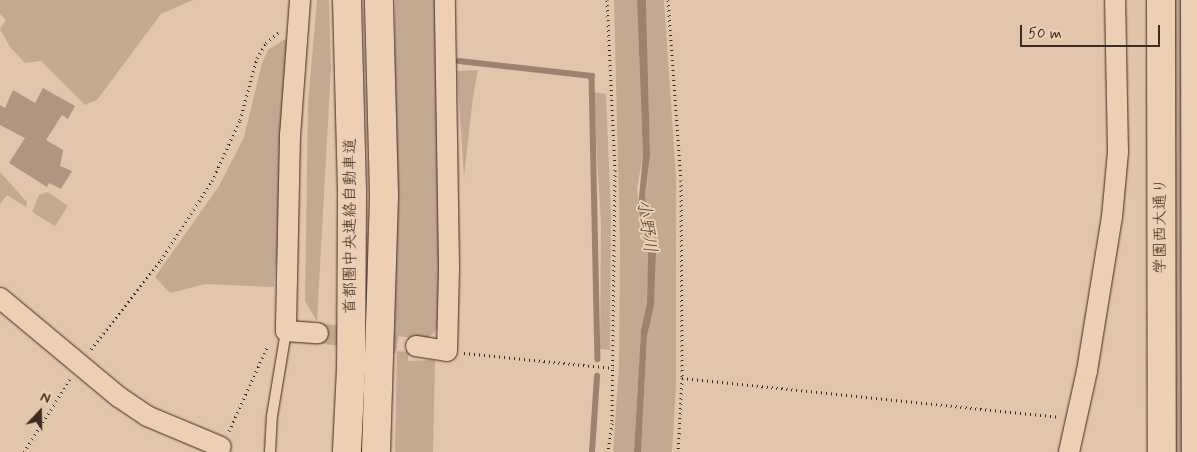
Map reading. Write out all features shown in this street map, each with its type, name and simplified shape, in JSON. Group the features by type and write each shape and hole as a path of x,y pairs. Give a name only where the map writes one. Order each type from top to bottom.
{"main road":[{"name":"首都圏中央連絡自動車道","path":"346,0 352,192 351,369 347,452"},
{"name":"首都圏中央連絡自動車道","path":"376,452 384,195 379,0"},
{"name":"学園西大通り","path":"1160,0 1162,452"},
{"path":"1195,0 1196,452"}],"street":[{"path":"416,346 447,351 449,267 445,0"},
{"path":"1069,452 1110,226 1118,152 1116,0"},
{"path":"300,8 290,135 286,331 318,333"},
{"path":"0,298 78,366 147,416 222,447"}],"lane":[{"path":"270,452 272,416 286,331"}],"path":[{"path":"607,0 615,170 613,368 608,452"},
{"path":"668,0 681,180 682,378 678,452"},
{"path":"24,452 78,366 161,260 212,181 240,120 257,58 266,43 300,8"},
{"path":"222,447 270,342 286,331"},
{"path":"447,351 613,368"},
{"path":"682,378 1076,419"}],"shaded area":[{"path":"0,0 193,0 161,14 97,100 85,105 41,61 25,63 10,47 0,29 6,20 0,14"},
{"path":"317,0 329,0 331,68 317,321 305,301 308,103"},
{"path":"395,0 435,0 441,320 435,332 426,339 395,336"},
{"path":"614,0 637,0 643,155 637,188 641,228 648,249 647,303 641,330 634,452 613,452 619,365 620,247"},
{"path":"646,0 664,0 676,177 676,386 672,452 641,452 647,336 655,288 656,244 647,221 645,194 650,156"},
{"path":"1174,0 1185,0 1186,452 1173,452"},
{"path":"290,36 285,170 274,287 205,284 170,293 155,277 219,186 244,137 262,63 268,50"},
{"path":"478,70 473,97 464,177 457,71"},
{"path":"593,92 606,94 611,215 610,350 600,349 601,223"},
{"path":"0,172 27,202 26,207 7,195 0,204"},
{"path":"48,192 68,206 55,226 32,212 39,195"},
{"path":"397,351 408,352 408,361 435,360 433,452 395,452"}],"water":[{"name":"小野川","path":"637,0 646,0 650,156 645,194 647,221 656,254 654,305 647,336 641,452 634,452 641,330 647,303 648,249 638,207 643,155"}],"building":[{"path":"43,88 75,106 68,119 62,115 46,140 63,150 60,166 72,171 61,189 49,183 47,187 9,163 25,138 0,125 0,105 5,108 13,90 35,103"}],"waterway":[{"path":"459,61 592,76 598,359"},
{"path":"592,452 597,376"}],"tunnel":[{"path":"318,333 416,346"}]}
